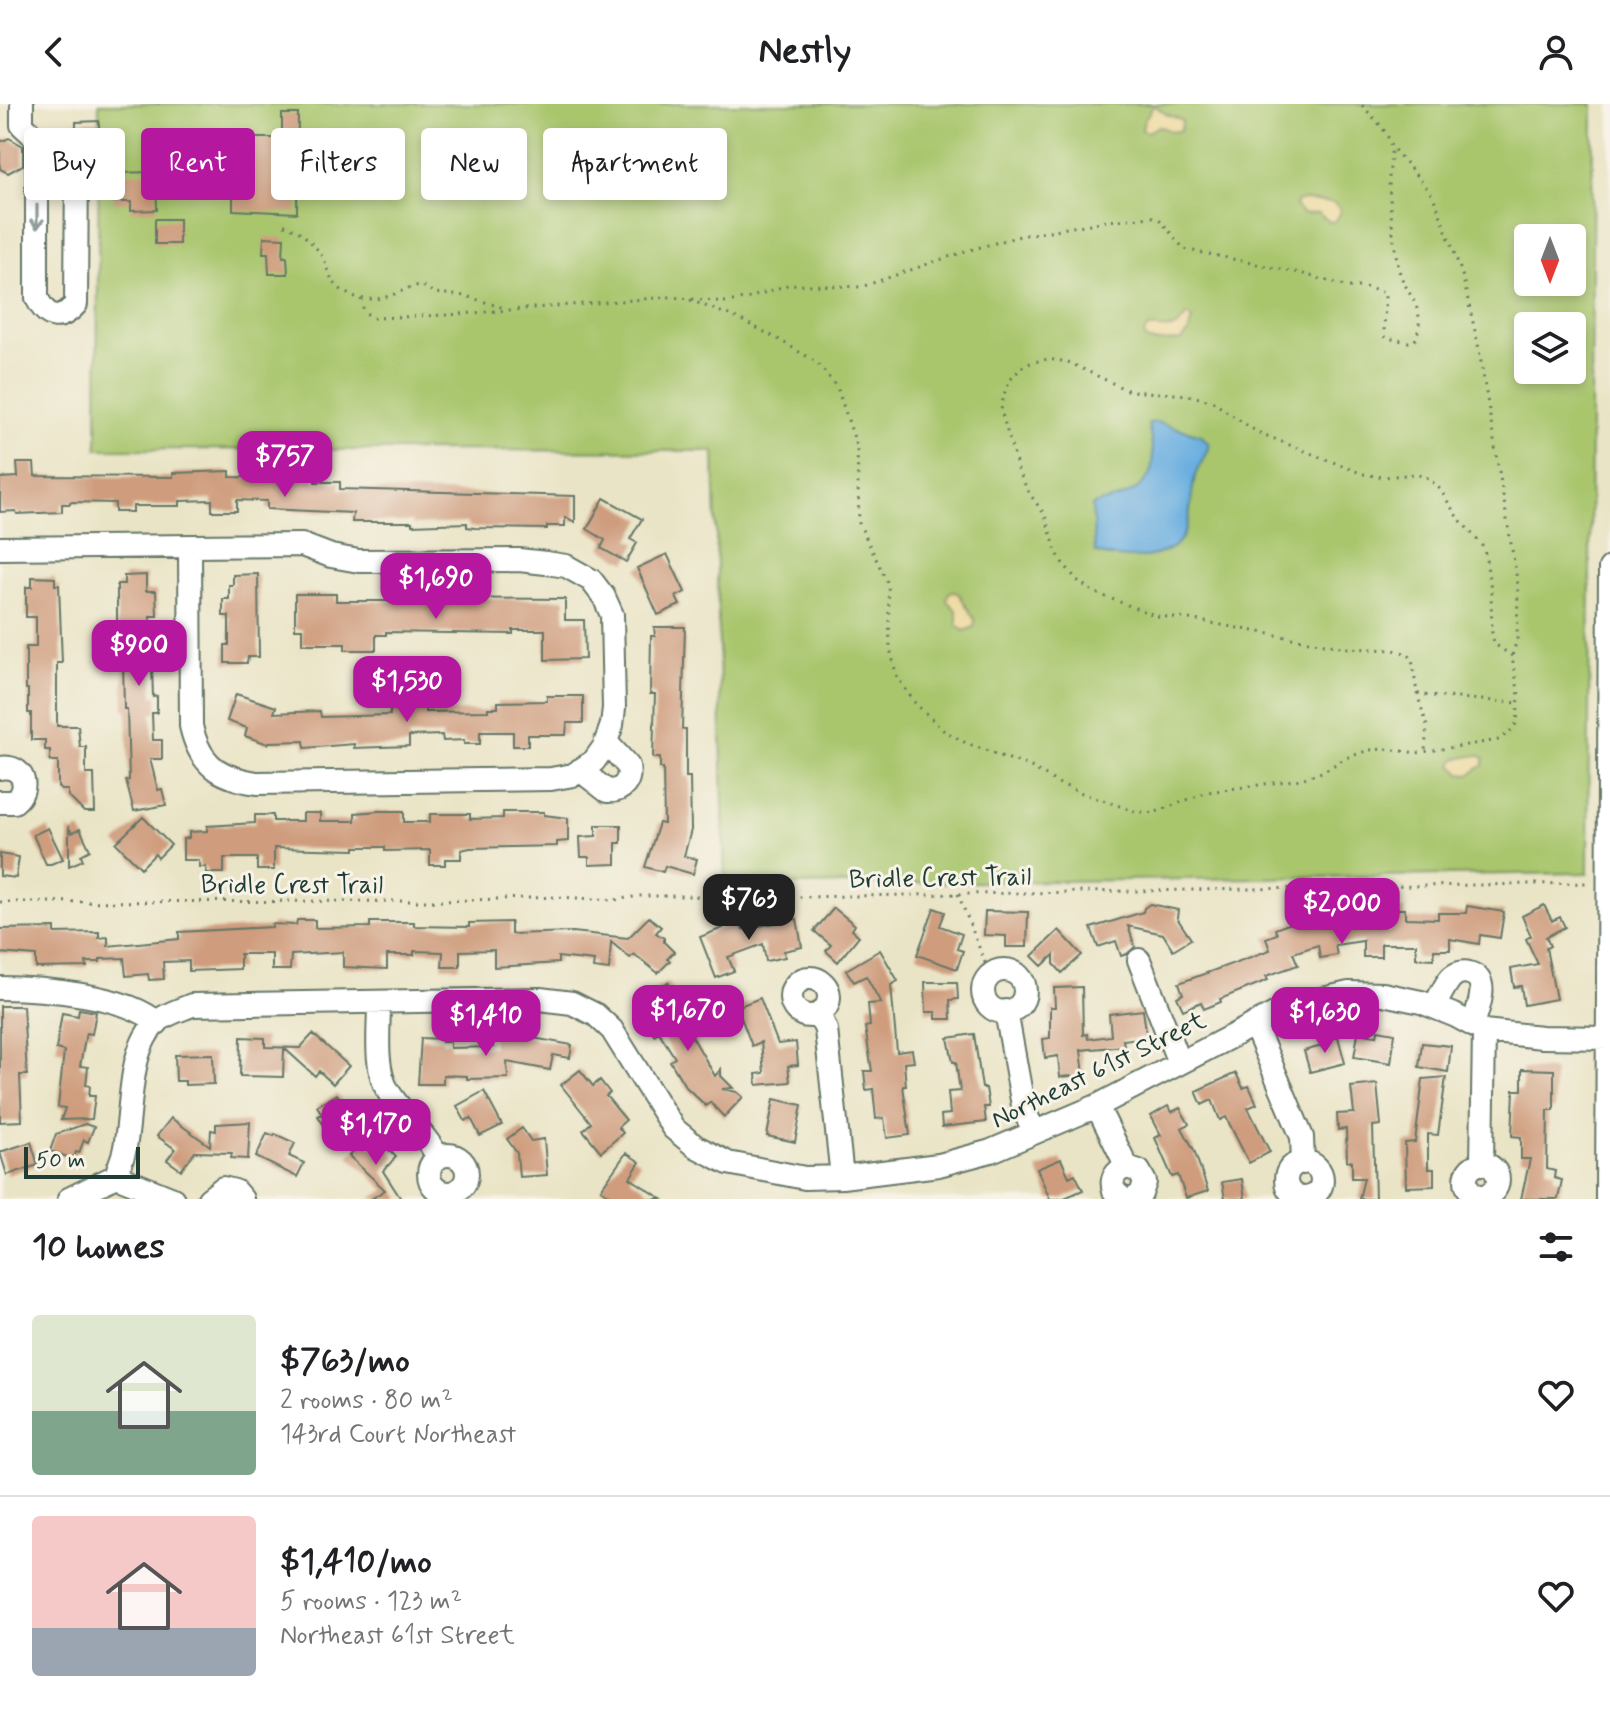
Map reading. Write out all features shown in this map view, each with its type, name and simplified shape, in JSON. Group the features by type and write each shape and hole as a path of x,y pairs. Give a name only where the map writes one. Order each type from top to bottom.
{"street":[{"path":"22,104 22,125 25,128"},
{"path":"37,139 77,158 76,304 67,314 54,316 43,311 37,298 37,139"},
{"path":"0,548 302,545 331,556 359,561 519,560 566,566 591,580 604,597 612,615 614,708 593,758 573,775 551,779 257,783 232,779 215,769 196,747 191,726 190,548"},
{"path":"1607,1199 1610,568"},
{"path":"593,758 628,766 626,784 617,790 607,791 593,758"},
{"path":"0,768 17,770 25,787 14,802 0,802"},
{"path":"1139,960 1179,1063"},
{"path":"1003,970 1016,974 1024,985 1023,1000 1018,1006 1006,1011 994,1008 985,999 984,986 990,975 1003,970"},
{"path":"1434,1007 1450,979 1460,973 1470,973 1479,980 1482,991 1478,1028 1482,1163"},
{"path":"0,988 31,988 98,999 135,1008 157,1023 144,1039 136,1063 124,1152 116,1176 69,1199"},
{"name":"Northeast 61st Street","path":"157,1023 171,1013 192,1005 540,999 572,1003 596,1015 612,1030 673,1128 695,1146 728,1163 805,1178 842,1177 939,1165 991,1151 1097,1106 1288,1007 1349,993 1383,994 1434,1007 1478,1028 1542,1037 1608,1038"},
{"path":"379,1004 381,1070 387,1090 438,1157"},
{"path":"1006,1011 1024,1111 1035,1132"},
{"path":"819,1014 826,1030 842,1177"},
{"path":"1254,1024 1302,1137 1303,1163"},
{"path":"1097,1106 1127,1167 1139,1171 1145,1182 1141,1194 1133,1199"},
{"path":"1123,1199 1114,1191 1113,1179 1116,1173 1127,1167"},
{"path":"116,1176 173,1199"},
{"path":"209,1199 223,1188 235,1191 242,1199"}],"path":[{"path":"361,299 364,312 374,318 669,297 711,302 749,298 790,284 861,287 1020,236 1107,221 1153,217 1160,220 1184,249 1300,273 1349,287 1379,290 1385,293 1384,335 1409,342 1415,340 1417,334 1419,310 1402,281 1396,255 1390,190 1391,146 1388,137 1361,104"},
{"path":"690,300 739,319 778,339 816,362 837,387 857,447 861,531 888,584 892,661 897,677 915,703 943,730 966,743 1031,767 1082,793 1144,813 1165,810 1208,792 1301,779 1369,750 1410,753 1499,740 1517,722 1519,703 1512,656 1518,614 1516,566 1478,344 1462,274 1432,196 1391,146"},
{"path":"284,225 298,230 321,254 329,276 341,290 361,299 396,295 421,285 438,294 466,296 511,310"},
{"path":"1425,751 1427,726 1417,693 1412,659 1402,651 1346,648 1157,616 1107,599 1077,580 1056,551 1045,515 1029,493 1014,457 1001,410 1011,379 1024,365 1038,361 1068,362 1129,391 1202,398 1257,432 1363,474 1383,477 1415,474 1428,478 1440,489 1456,515 1477,536 1484,548 1491,588 1492,637 1496,645 1512,656"},
{"path":"1417,693 1429,697 1519,703"},
{"name":"Bridle Crest Trail","path":"0,902 441,901 557,897 614,900 640,896 740,898 1592,883"},
{"path":"958,894 990,975"}],"green space":[{"path":"99,104 1593,104 1588,873 725,886 714,451 97,449 98,200 125,200 125,128 99,128"}],"sand":[{"path":"1154,105 1182,120 1181,130 1173,132 1159,126 1148,132 1142,130 1144,120"},
{"path":"1297,202 1334,203 1340,214 1330,222 1318,213 1303,214 1295,207"},
{"path":"1187,315 1192,319 1188,334 1180,341 1146,340 1144,333 1148,328 1174,328"},
{"path":"952,591 959,594 975,620 974,627 964,631 957,625 957,611 947,601"},
{"path":"1478,755 1484,758 1484,765 1469,775 1461,774 1452,765 1455,759"}],"water":[{"path":"1156,422 1201,435 1209,444 1195,478 1185,532 1179,542 1158,554 1131,558 1095,552 1092,506 1122,497 1143,483 1149,475 1153,457 1148,423"}],"building":[{"path":"282,114 298,114 298,128 282,128"},
{"path":"99,121 99,128 76,128 76,122"},
{"path":"9,138 23,146 23,165 8,173 0,169 0,142"},
{"path":"255,138 271,138 271,200 297,200 297,213 233,210 233,200 255,200"},
{"path":"141,172 141,200 157,200 157,210 131,211 131,202 114,202 125,200 125,173"},
{"path":"155,219 179,219 179,244 155,244"},
{"path":"264,237 284,238 283,257 287,257 288,274 269,274 268,253 263,253"},
{"path":"17,463 34,463 35,476 173,477 173,473 230,471 230,477 315,478 315,482 340,482 340,489 575,496 575,522 565,517 565,526 547,526 547,529 475,528 467,527 467,523 412,525 412,522 352,522 353,513 267,509 267,501 237,500 237,511 212,511 212,500 180,501 180,506 133,506 133,512 115,512 115,503 70,502 62,504 62,512 0,512 0,478 18,477"},
{"path":"604,498 642,519 630,539 637,543 626,562 601,548 605,540 587,529"},
{"path":"667,554 685,592 676,597 680,605 658,615 637,568"},
{"path":"258,574 259,657 248,657 247,663 225,663 225,645 229,645 229,616 223,616 223,599 229,599 233,575"},
{"path":"146,575 146,591 156,591 157,616 150,616 150,645 159,645 159,665 152,665 153,697 157,696 157,713 152,713 153,740 162,740 162,759 150,759 158,790 162,789 166,805 134,811 126,781 129,780 127,709 124,709 123,659 120,659 117,646 117,584 124,584 124,576"},
{"path":"32,577 55,578 55,585 59,585 62,663 57,663 57,726 78,726 80,747 86,747 86,774 94,774 95,812 84,812 68,796 68,790 58,787 58,761 50,761 50,750 45,750 45,740 31,740 26,647 36,647 36,617 26,617 26,587 32,587"},
{"path":"295,594 336,594 336,601 403,601 403,598 565,599 565,620 584,620 585,659 545,660 545,630 513,630 513,634 386,632 386,635 376,635 376,650 345,650 345,644 302,644 302,629 295,629"},
{"path":"654,627 685,627 682,729 686,729 691,830 684,856 697,859 693,874 665,866 663,872 645,867 659,823 664,824 663,768 660,768 660,758 653,758 655,694 650,694 651,636 655,636"},
{"path":"236,694 276,707 274,713 320,711 321,717 390,715 390,708 425,708 425,712 488,711 488,708 498,708 498,702 547,701 547,696 583,696 583,723 567,723 566,735 528,735 528,746 513,746 513,732 480,732 480,744 464,744 464,740 443,741 442,735 409,736 409,746 354,748 354,744 305,748 304,741 268,744 245,736 247,728 227,721"},
{"path":"404,811 404,822 430,822 430,814 470,814 470,819 503,818 503,812 544,812 544,815 568,818 568,841 557,842 557,846 470,848 461,850 461,859 445,859 445,865 430,865 430,850 385,851 385,847 355,847 355,850 274,848 274,870 257,870 257,858 224,858 224,873 206,873 206,867 199,867 199,860 183,860 183,839 189,838 189,832 207,831 207,826 255,823 255,815 273,815 273,821 303,821 303,813 320,813 320,821 355,821 355,813"},
{"path":"143,817 171,845 158,858 155,854 141,868 116,843"},
{"path":"596,825 621,825 621,843 616,843 616,864 589,865 589,857 581,857 580,837 596,836"},
{"path":"48,828 63,859 51,864 46,864 33,835"},
{"path":"69,828 72,833 80,829 90,850 81,855 83,860 69,866"},
{"path":"0,854 19,857 16,878 0,876"},
{"path":"1150,904 1178,910 1177,918 1191,939 1173,950 1163,934 1128,926 1135,947 1127,954 1121,956 1116,941 1098,947 1091,928 1143,912"},
{"path":"1544,905 1552,921 1560,917 1565,927 1546,937 1550,946 1546,948 1556,999 1524,1005 1521,986 1514,987 1511,969 1538,964 1526,939 1531,936 1522,916"},
{"path":"1467,906 1504,912 1500,938 1480,935 1479,944 1450,939 1450,950 1434,950 1434,959 1416,958 1416,944 1381,944 1381,957 1363,957 1363,941 1335,945 1337,955 1320,958 1318,945 1293,953 1298,965 1266,976 1268,980 1220,999 1221,1002 1204,1009 1201,1002 1183,1010 1177,997 1183,994 1179,983 1270,950 1266,938 1277,934 1275,929 1296,921 1297,924 1388,913 1388,909 1405,909 1405,918 1438,919 1438,913 1466,913"},
{"path":"834,908 855,925 852,930 859,936 838,962 826,951 831,945 814,931"},
{"path":"934,908 945,912 940,926 962,934 957,949 963,951 957,969 917,955"},
{"path":"985,911 1028,912 1027,947 1006,947 1006,936 984,935"},
{"path":"738,916 743,929 797,919 802,947 784,951 785,957 766,961 763,944 728,957 734,971 716,978 700,937 723,928 721,922"},
{"path":"649,917 661,927 656,933 674,952 658,973 634,954 630,958 611,942 609,970 593,968 594,961 558,957 558,963 494,967 494,950 460,951 460,967 442,967 443,952 414,951 414,955 387,955 387,969 343,967 343,952 291,955 290,970 272,970 272,954 240,954 240,969 189,971 189,961 163,962 164,979 149,980 148,974 126,976 124,958 86,962 87,967 36,968 36,956 0,953 0,929 55,928 55,933 99,932 99,938 108,937 108,946 179,939 179,932 272,927 272,924 296,925 297,920 315,920 315,928 370,927 370,922 469,927 469,923 511,922 511,934 573,932 628,938"},
{"path":"1059,930 1082,955 1062,973 1054,964 1054,955 1042,966 1032,956"},
{"path":"880,950 898,981 891,985 897,1052 912,1050 914,1062 904,1063 906,1086 903,1086 910,1135 887,1138 884,1118 876,1119 873,1089 866,1090 864,1071 872,1071 865,1027 870,1026 868,1004 881,1003 866,976 854,982 846,970"},
{"path":"668,982 683,1009 678,1012 715,1076 721,1069 721,1076 733,1088 722,1089 737,1092 743,1097 724,1117 710,1102 706,1106 685,1086 670,1061 675,1058 659,1032 654,1035 646,1019 656,1013 645,994"},
{"path":"925,982 957,982 958,999 950,1000 951,1019 936,1019 936,1012 926,1012"},
{"path":"1082,987 1083,1035 1087,1034 1088,1039 1111,1036 1109,1014 1143,1010 1147,1037 1123,1040 1124,1046 1081,1050 1084,1075 1060,1077 1058,1056 1045,1058 1043,1039 1050,1038 1050,1007 1055,1007 1054,988"},
{"path":"760,998 778,1044 796,1042 798,1065 788,1066 790,1082 757,1085 756,1074 764,1073 761,1042 752,1046 737,1007"},
{"path":"0,1006 23,1006 27,1075 20,1075 22,1121 0,1122"},
{"path":"79,1009 96,1012 92,1034 86,1033 80,1066 88,1067 86,1085 90,1086 89,1096 95,1096 92,1119 61,1120 65,1108 58,1107 64,1051 56,1049 62,1013 78,1016"},
{"path":"1378,1030 1395,1033 1391,1063 1354,1057 1358,1033 1377,1036"},
{"path":"313,1034 349,1066 333,1084 319,1071 315,1076 284,1048 283,1077 240,1076 241,1037 265,1038 265,1047 300,1048"},
{"path":"492,1034 511,1034 572,1045 570,1058 553,1055 550,1070 507,1062 508,1078 467,1079 467,1076 443,1075 443,1084 418,1084 421,1038 442,1039 442,1042 450,1042 450,1048 493,1047"},
{"path":"974,1034 982,1088 986,1088 989,1107 984,1107 986,1122 942,1127 941,1115 950,1114 948,1092 960,1091 956,1062 953,1062 948,1038"},
{"path":"1338,1037 1345,1063 1310,1072 1304,1051"},
{"path":"1422,1043 1451,1046 1448,1072 1419,1067"},
{"path":"213,1054 214,1084 185,1085 185,1081 176,1081 175,1055"},
{"path":"1522,1069 1554,1070 1554,1110 1548,1110 1547,1169 1555,1171 1554,1178 1562,1180 1558,1199 1521,1199 1530,1159 1521,1159 1521,1137 1512,1136 1514,1090 1522,1090"},
{"path":"580,1070 593,1086 600,1080 610,1093 606,1096 626,1120 618,1127 623,1133 601,1152 583,1130 591,1123 561,1085"},
{"path":"1236,1073 1243,1088 1249,1086 1257,1104 1248,1108 1270,1152 1249,1163 1226,1117 1220,1120 1212,1100 1202,1105 1196,1091"},
{"path":"1446,1077 1438,1135 1428,1134 1428,1169 1434,1169 1434,1186 1406,1187 1405,1143 1415,1142 1423,1079"},
{"path":"1377,1084 1381,1125 1373,1126 1375,1199 1359,1199 1364,1178 1352,1178 1352,1161 1347,1161 1346,1129 1338,1130 1337,1114 1354,1113 1351,1087"},
{"path":"484,1091 502,1125 480,1136 471,1118 465,1121 457,1106"},
{"path":"337,1094 345,1106 354,1100 365,1118 332,1138 318,1116 322,1114 317,1106"},
{"path":"774,1099 802,1105 795,1142 767,1136"},
{"path":"1168,1106 1172,1112 1180,1108 1189,1124 1182,1128 1194,1150 1208,1191 1186,1198 1178,1175 1172,1177 1155,1138 1161,1135 1151,1116"},
{"path":"171,1118 210,1146 211,1130 216,1131 216,1124 250,1122 248,1159 231,1158 232,1153 195,1152 181,1170 167,1160 175,1149 157,1136"},
{"path":"85,1124 94,1127 88,1142 84,1140 73,1159 50,1151 56,1134"},
{"path":"522,1128 531,1141 544,1139 547,1175 519,1177 517,1153 507,1139"},
{"path":"267,1133 295,1143 289,1156 304,1163 297,1177 256,1157"},
{"path":"364,1139 378,1153 385,1146 396,1157 383,1171 401,1199 371,1199 385,1190 349,1156"},
{"path":"31,1142 38,1165 7,1175 0,1152"},
{"path":"626,1153 640,1162 630,1178 662,1199 616,1199 601,1189"},
{"path":"1061,1159 1069,1177 1075,1174 1083,1190 1062,1199 1050,1199 1037,1169"},
{"path":"1242,1179 1245,1199 1225,1199 1222,1182"}]}
